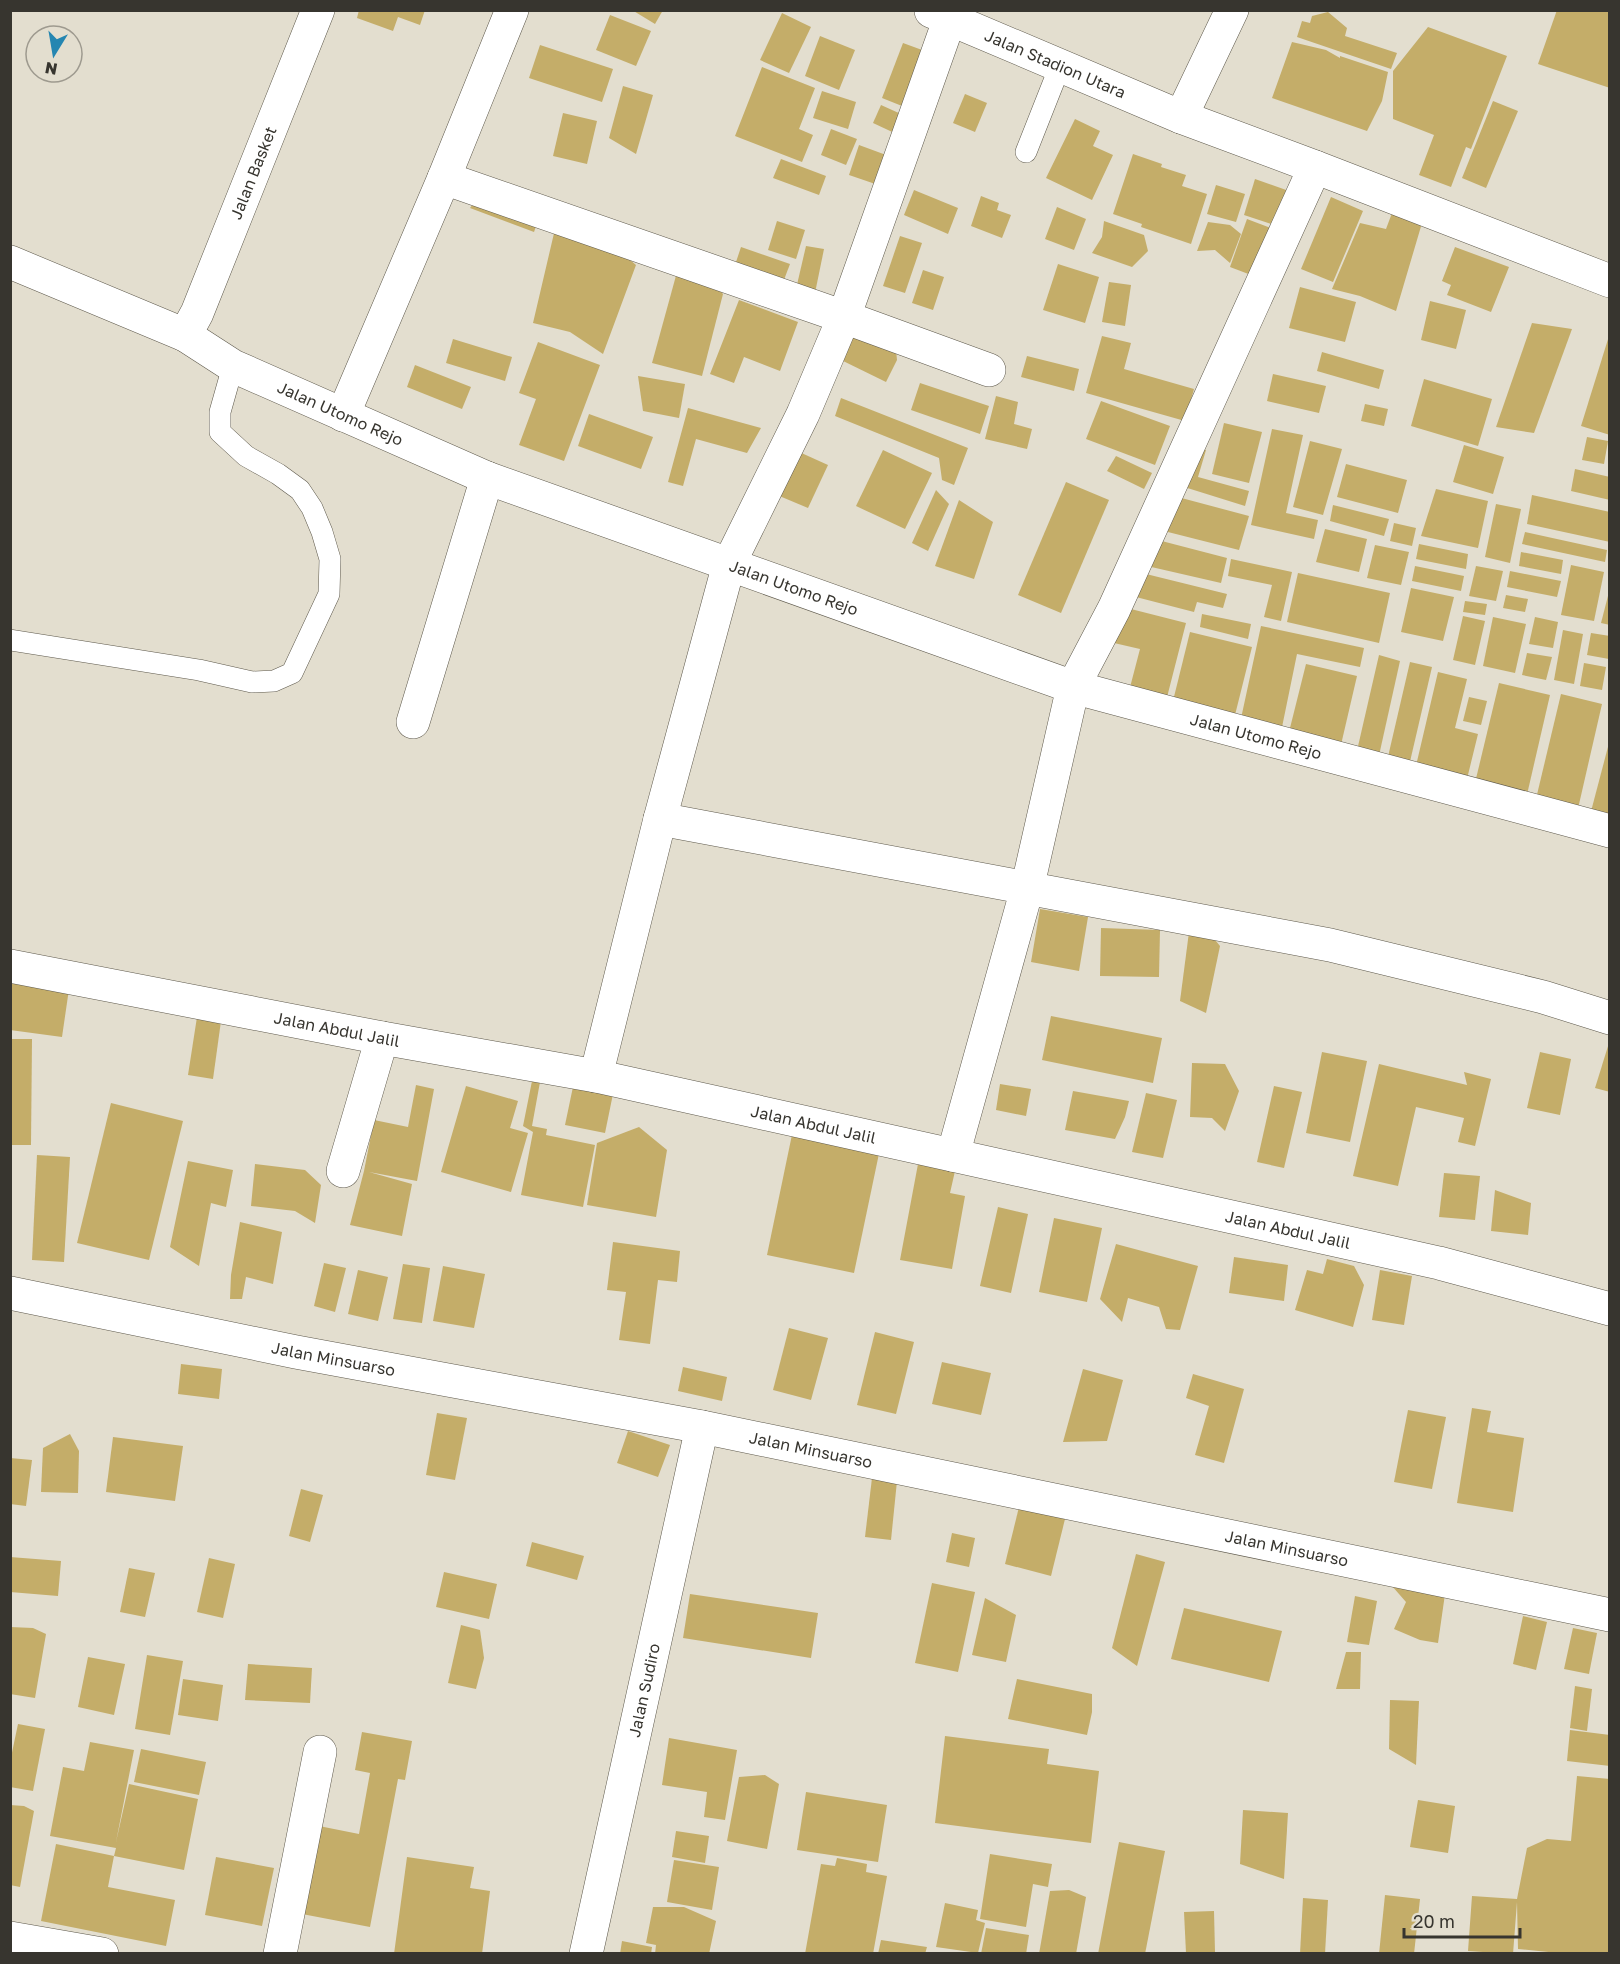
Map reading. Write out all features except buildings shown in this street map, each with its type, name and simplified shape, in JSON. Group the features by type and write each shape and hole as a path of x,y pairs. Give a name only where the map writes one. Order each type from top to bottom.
{"street":[{"name":"Jalan Basket","path":"186,334 197,313 318,10"},
{"path":"343,415 444,178 512,10"},
{"path":"1181,117 1232,10"},
{"path":"596,1076 660,819 729,564 803,414 843,317 939,14"},
{"name":"Jalan Stadion Utara","path":"939,14 1181,117 1610,281"},
{"path":"953,1155 1027,889 1073,687 1114,609 1315,167"},
{"path":"444,178 989,370"},
{"name":"Jalan Utomo Rejo","path":"10,262 186,334 233,366 487,478 1073,687 1610,831"},
{"path":"413,722 487,478"},
{"path":"660,819 1330,945 1543,997 1610,1018"},
{"name":"Jalan Abdul Jalil","path":"10,966 382,1038 596,1076 1439,1263 1610,1309"},
{"path":"343,1171 382,1038"},
{"name":"Jalan Minsuarso","path":"10,1293 297,1352 702,1427 1610,1615"},
{"name":"Jalan Sudiro","path":"586,1953 702,1427"},
{"path":"280,1953 320,1752"},
{"path":"16,1944 102,1953"}],"lane":[{"path":"1026,152 1060,66"},
{"path":"10,640 199,670 252,682 274,681 292,673 329,594 330,559 312,508 300,490 279,474 246,456 220,432 220,412 233,366"}]}
